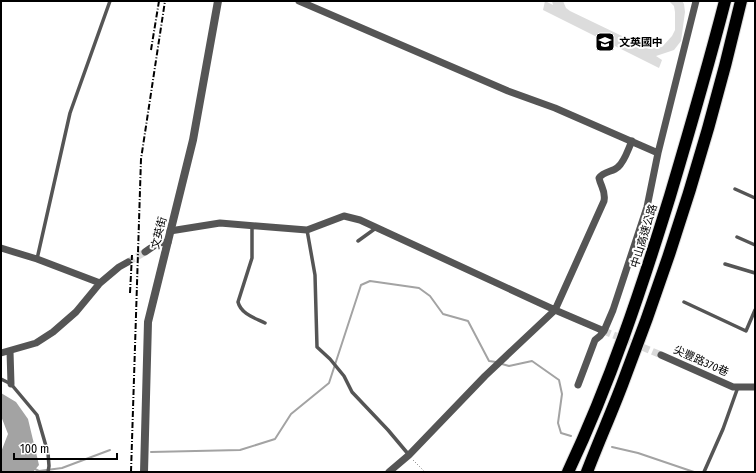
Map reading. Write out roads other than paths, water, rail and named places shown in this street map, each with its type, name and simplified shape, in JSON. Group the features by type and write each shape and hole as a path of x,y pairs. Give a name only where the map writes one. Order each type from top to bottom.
{"highway":[{"name":"中山高速公路","path":"568,472 612,367 649,264 691,128 725,1"},
{"path":"586,472 622,386 664,270 717,95 741,1"}],"street":[{"name":"文英街","path":"144,472 148,322 193,140 218,1"},
{"path":"300,1 508,91 555,108 658,152"},
{"path":"578,385 595,340 604,331 613,310 647,207 658,152 696,1"},
{"path":"389,472 409,455 499,363 555,310 604,200 606,193 601,186 599,178 602,174 618,168 622,164 632,141"},
{"path":"170,230 220,223 308,230 344,216 360,220 604,331"},
{"path":"145,252 158,243 168,242"},
{"path":"1,248 37,259 100,282"},
{"path":"1,353 36,342 53,332 76,312 100,282 128,262"},
{"path":"10,351 11,384"},
{"name":"尖豐路370巷","path":"661,355 733,387 755,387"}],"lane":[{"path":"37,259 70,114 110,1"},
{"path":"734,189 755,198"},
{"path":"252,226 252,258 238,302 240,308 244,312 265,323"},
{"path":"358,241 376,228"},
{"path":"308,230 315,274 317,348 337,367 344,376 352,392 388,430 409,455"},
{"path":"737,237 755,245"},
{"path":"725,264 755,273"},
{"path":"684,302 746,330 755,310"},
{"path":"1,379 11,384 37,415 48,453 48,472"},
{"path":"704,472 723,430 738,387"}],"waterway":[{"path":"151,452 240,450 275,439 291,414 329,383 361,285 370,281 419,288 430,296 443,314 468,321 489,361 496,362"},
{"path":"502,364 509,366 532,361 559,380 562,394 558,423 561,433 571,436"},
{"path":"612,447 638,453 694,472"},
{"path":"33,468 39,471 62,468 110,450"}],"tunnel":[{"path":"128,262 145,252"},
{"path":"604,331 661,355"}],"railway":[{"path":"151,50 159,1"},
{"path":"131,472 141,159 165,1"},
{"path":"130,293 132,255"}],"place":[{"name":"文英國中","path":"605,42"}]}
